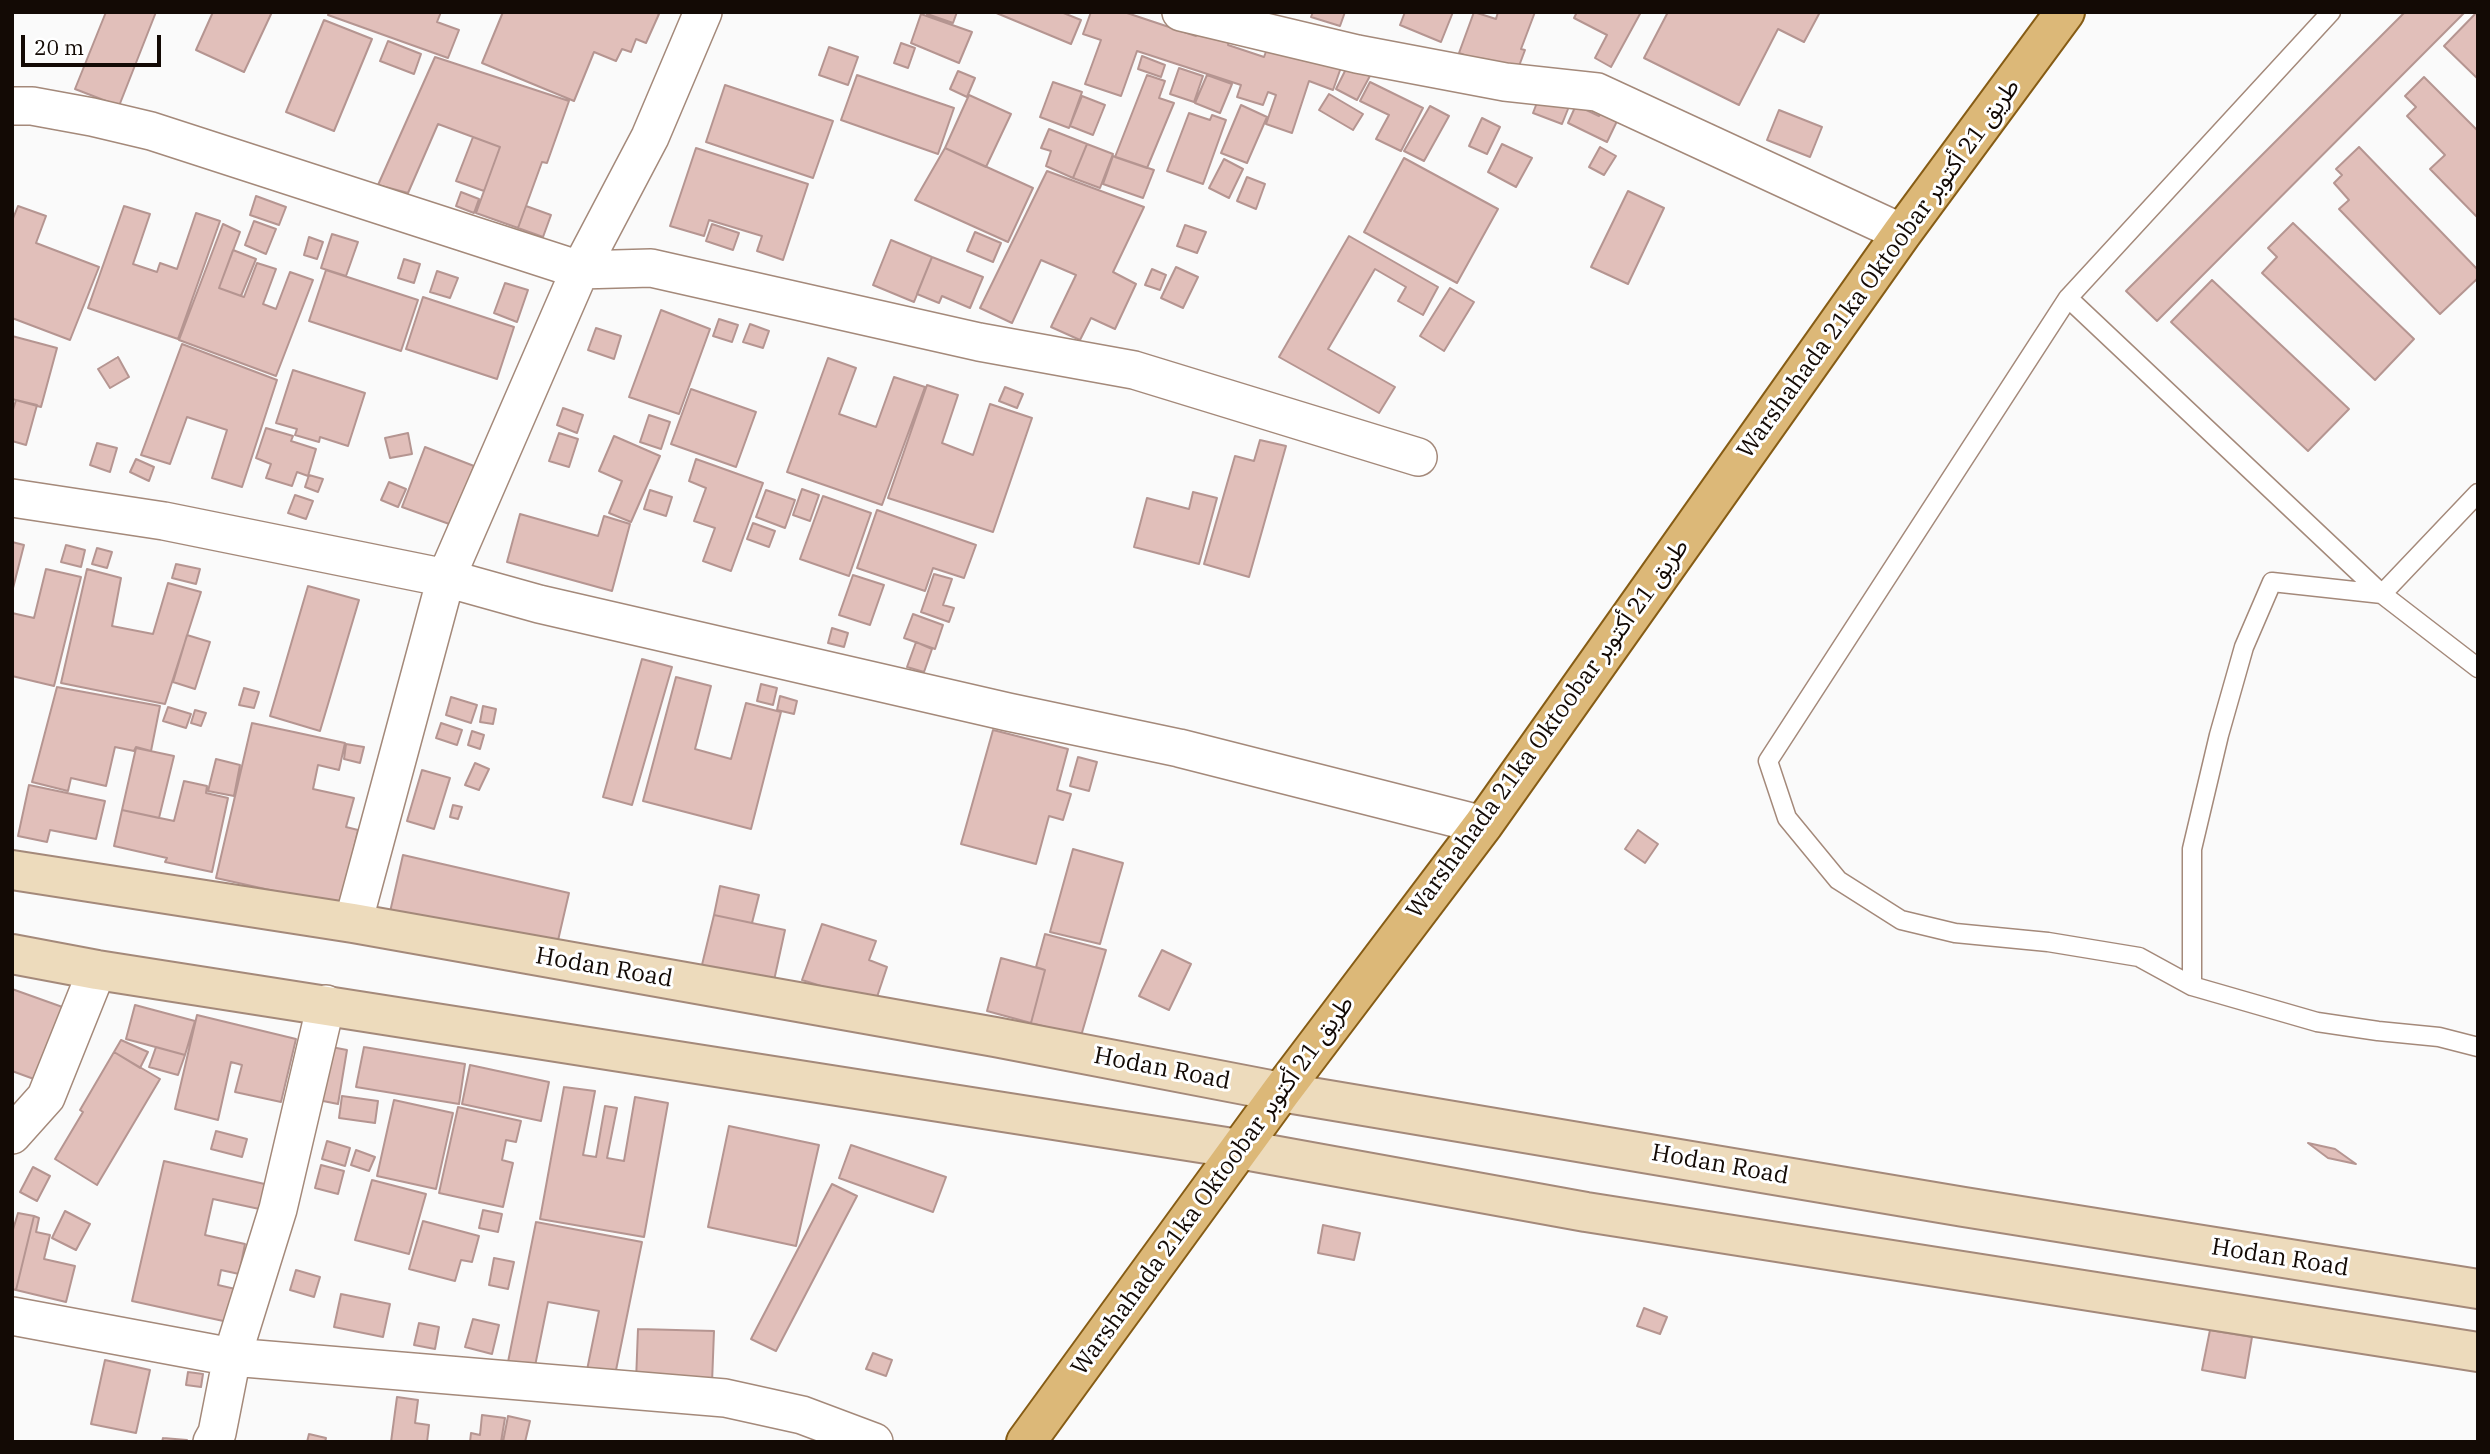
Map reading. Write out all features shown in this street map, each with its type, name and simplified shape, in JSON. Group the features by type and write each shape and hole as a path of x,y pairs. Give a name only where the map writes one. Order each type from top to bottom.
{"main road":[{"name":"Warshahada 21ka Oktoobar طريق 21 أكتوبر","path":"1026,1442 1281,1092 1483,825 1902,233 2065,12"},
{"name":"Hodan Road","path":"12,870 354,923 995,1037 1281,1092 1978,1209 2478,1289"},
{"path":"12,954 97,970 1239,1149 1586,1212 2478,1352"}],"street":[{"path":"354,923 446,578 580,270 650,137 703,12"},
{"path":"1181,12 1357,54 1505,82 1597,92 1902,233"},
{"path":"12,106 32,106 150,131 580,270 652,268 979,342 1134,370 1418,457"},
{"path":"12,498 164,522 446,578 539,604 995,709 1179,748 1483,825"},
{"path":"12,1135 46,1097 97,970"},
{"path":"212,1442 217,1433 232,1357 278,1209 326,1004"},
{"path":"12,1316 232,1357 725,1398 802,1415 874,1442"}],"lane":[{"path":"2331,12 2068,298 1768,761 1787,818 1838,880 1901,920 1955,933 2048,942 2139,957 2192,986 2317,1022 2439,1037 2478,1047"},
{"path":"2068,298 2382,594 2478,668"},
{"path":"2382,594 2478,493"},
{"path":"2192,986 2192,849 2219,735 2244,647 2272,582 2382,594"}],"building":[{"path":"106,12 156,12 119,106 75,89"},
{"path":"213,12 272,12 244,72 196,50"},
{"path":"329,12 441,12 437,22 459,30 448,58 328,15"},
{"path":"503,12 659,14 646,43 636,39 631,52 622,49 616,61 594,52 574,101 482,63"},
{"path":"957,12 953,23 927,14"},
{"path":"994,12 1061,12 1081,20 1071,44"},
{"path":"1091,12 1124,12 1196,36 1199,27 1230,38 1228,45 1264,57 1267,49 1344,59 1333,90 1309,81 1292,133 1266,124 1276,95 1268,92 1263,105 1237,97 1241,85 1137,51 1121,96 1085,84 1101,40 1083,34"},
{"path":"1313,12 1345,12 1340,26 1311,17"},
{"path":"1405,12 1453,12 1441,42 1400,25"},
{"path":"1474,12 1496,19 1498,12 1535,12 1521,49 1525,50 1516,74 1459,53"},
{"path":"1577,12 1641,12 1611,67 1595,58 1607,35 1574,18"},
{"path":"1668,12 1820,12 1804,42 1778,29 1739,105 1644,58"},
{"path":"2405,12 2465,12 2157,321 2126,291"},
{"path":"2478,12 2478,79 2444,46"},
{"path":"921,14 972,32 959,63 911,43"},
{"path":"324,20 372,39 334,131 286,112"},
{"path":"388,41 421,54 414,74 380,61"},
{"path":"901,43 915,48 908,68 894,63"},
{"path":"829,47 858,57 848,85 819,75"},
{"path":"1142,56 1165,65 1161,77 1138,69"},
{"path":"435,57 569,101 547,163 542,162 518,228 476,213 500,147 438,124 408,193 378,185"},
{"path":"1349,63 1371,74 1357,100 1336,89"},
{"path":"1179,68 1203,76 1194,102 1170,94"},
{"path":"958,71 975,78 967,97 950,89"},
{"path":"857,75 954,108 938,154 841,120"},
{"path":"1147,75 1165,81 1159,98 1174,103 1147,168 1115,157"},
{"path":"1207,75 1232,84 1220,113 1195,103"},
{"path":"2424,77 2478,131 2478,218 2430,169 2445,155 2407,116 2416,107 2405,96"},
{"path":"1053,82 1082,92 1069,128 1040,117"},
{"path":"1370,82 1423,108 1401,151 1376,139 1389,115 1360,101"},
{"path":"725,85 833,121 813,178 706,142"},
{"path":"1543,87 1572,99 1562,124 1533,113"},
{"path":"1329,94 1363,114 1353,130 1319,110"},
{"path":"969,95 1011,114 986,167 945,148"},
{"path":"1082,96 1105,105 1093,135 1070,126"},
{"path":"1241,105 1267,117 1247,163 1221,153"},
{"path":"1576,105 1599,116 1602,111 1618,119 1607,142 1568,123"},
{"path":"1430,106 1449,116 1424,161 1404,151"},
{"path":"1779,110 1822,127 1810,157 1767,140"},
{"path":"1189,113 1210,120 1212,115 1226,120 1203,184 1167,171"},
{"path":"1482,118 1500,127 1487,154 1469,146"},
{"path":"1049,129 1087,144 1073,178 1046,166 1051,151 1041,148"},
{"path":"473,137 500,147 484,191 456,181"},
{"path":"1087,144 1113,154 1100,188 1073,178"},
{"path":"1502,144 1532,158 1516,187 1488,172"},
{"path":"1600,147 1616,156 1604,175 1589,167"},
{"path":"2359,147 2478,270 2478,278 2440,314 2339,209 2349,200 2334,183 2342,175 2336,169"},
{"path":"696,148 808,184 783,260 757,251 762,236 709,220 704,236 670,226"},
{"path":"945,148 1033,188 1008,242 915,200"},
{"path":"1113,156 1154,170 1143,198 1103,184"},
{"path":"1404,158 1498,209 1457,283 1364,232"},
{"path":"1224,159 1243,169 1229,198 1209,188"},
{"path":"1047,171 1144,207 1113,272 1136,284 1115,329 1091,318 1080,340 1051,327 1076,275 1041,260 1012,323 980,308"},
{"path":"1247,177 1265,184 1256,209 1237,201"},
{"path":"1628,191 1664,208 1628,284 1591,267"},
{"path":"461,192 479,199 474,213 456,206"},
{"path":"256,196 286,207 279,225 250,215"},
{"path":"18,206 46,216 36,243 99,267 70,340 12,318 12,221"},
{"path":"124,206 150,214 133,264 157,272 160,263 177,269 196,213 220,221 178,339 88,308"},
{"path":"526,206 551,215 543,237 518,228"},
{"path":"254,221 276,229 266,254 245,245"},
{"path":"2293,223 2414,339 2375,380 2262,273 2277,257 2268,248"},
{"path":"223,224 240,232 219,288 244,297 257,263 276,269 263,304 276,309 290,272 313,280 276,376 179,340"},
{"path":"712,224 739,233 733,250 706,241"},
{"path":"1185,225 1206,232 1197,253 1177,246"},
{"path":"975,232 1001,243 993,262 967,251"},
{"path":"332,234 358,242 346,276 321,268"},
{"path":"1349,236 1438,287 1423,315 1398,301 1406,287 1375,269 1328,349 1395,387 1379,413 1279,357"},
{"path":"309,237 323,242 317,259 304,255"},
{"path":"891,240 932,257 914,302 873,285"},
{"path":"233,250 256,259 241,296 219,288"},
{"path":"932,257 983,277 970,308 942,296 939,303 917,294"},
{"path":"404,259 420,264 414,283 398,278"},
{"path":"1176,267 1198,277 1183,308 1161,298"},
{"path":"1152,269 1166,275 1160,290 1145,285"},
{"path":"326,270 418,300 401,351 309,321"},
{"path":"437,271 458,278 450,298 430,292"},
{"path":"2212,280 2349,409 2308,451 2171,322"},
{"path":"505,283 528,290 517,322 494,313"},
{"path":"1450,288 1474,302 1444,351 1420,336"},
{"path":"423,297 514,327 497,379 406,349"},
{"path":"661,310 710,329 679,414 629,397"},
{"path":"719,319 738,325 732,342 713,336"},
{"path":"750,324 769,331 763,348 743,342"},
{"path":"596,328 621,336 614,359 588,350"},
{"path":"12,336 57,348 41,407 12,399"},
{"path":"182,344 277,380 242,487 212,478 227,430 187,417 170,464 141,455"},
{"path":"118,357 129,377 110,388 98,369"},
{"path":"828,358 856,368 839,414 876,427 894,377 925,387 882,505 787,472"},
{"path":"293,370 365,393 348,446 320,437 319,442 295,435 297,429 276,423"},
{"path":"927,385 958,395 942,443 973,455 990,404 1032,418 993,532 888,498"},
{"path":"1005,387 1023,394 1017,408 999,401"},
{"path":"691,389 756,412 736,467 671,444"},
{"path":"16,400 37,405 26,445 12,441 12,413"},
{"path":"563,408 583,415 577,433 557,425"},
{"path":"649,415 670,422 661,449 640,442"},
{"path":"266,428 293,436 291,441 316,449 308,476 297,472 292,486 266,478 271,464 256,458"},
{"path":"408,433 412,454 390,458 385,438"},
{"path":"559,433 578,439 569,467 549,461"},
{"path":"614,436 660,456 631,522 609,513 622,481 599,471"},
{"path":"1260,440 1286,446 1249,577 1204,564 1235,456 1254,461"},
{"path":"97,443 117,448 110,472 90,465"},
{"path":"425,447 474,466 452,525 402,507"},
{"path":"136,459 154,467 149,481 130,472"},
{"path":"696,459 763,483 731,571 703,561 715,528 694,521 706,488 689,481"},
{"path":"309,475 323,479 318,492 305,487"},
{"path":"389,482 406,489 398,507 381,500"},
{"path":"802,489 819,495 810,521 793,515"},
{"path":"650,490 672,497 666,516 644,509"},
{"path":"766,490 795,500 785,528 756,517"},
{"path":"1193,492 1217,498 1199,564 1134,547 1147,498 1189,509"},
{"path":"295,495 313,501 306,519 288,513"},
{"path":"823,496 871,513 849,576 800,559"},
{"path":"877,510 976,545 964,578 933,568 925,591 857,568"},
{"path":"520,514 598,536 604,516 630,524 612,591 507,562"},
{"path":"753,523 775,531 769,547 747,539"},
{"path":"12,542 24,545 12,592"},
{"path":"66,545 85,550 81,567 61,562"},
{"path":"97,548 112,552 107,568 92,564"},
{"path":"176,564 200,569 196,584 172,578"},
{"path":"46,569 81,577 54,686 12,676 12,613 34,618"},
{"path":"87,569 121,578 112,626 153,634 168,583 201,592 165,704 61,683"},
{"path":"934,574 952,579 943,605 954,608 949,622 921,612"},
{"path":"853,575 884,585 870,625 839,615"},
{"path":"308,586 359,600 320,731 270,716"},
{"path":"913,614 943,625 935,649 904,638"},
{"path":"832,628 848,633 844,647 828,643"},
{"path":"187,635 210,642 195,689 173,682"},
{"path":"916,642 932,649 924,672 907,667"},
{"path":"642,659 672,667 632,805 603,797"},
{"path":"676,677 711,686 695,749 731,759 746,703 781,712 751,829 643,801"},
{"path":"761,684 777,688 773,705 757,701"},
{"path":"57,687 160,706 151,751 136,747 134,751 115,747 106,786 71,778 68,791 32,782"},
{"path":"244,688 259,692 254,708 239,705"},
{"path":"780,696 797,701 794,714 777,710"},
{"path":"451,697 477,705 471,723 446,715"},
{"path":"483,706 496,709 493,724 480,722"},
{"path":"168,707 191,714 186,728 163,721"},
{"path":"195,710 206,713 201,726 191,723"},
{"path":"252,723 345,743 339,770 318,765 313,789 354,798 346,827 358,830 341,906 216,878"},
{"path":"441,723 462,730 457,745 436,738"},
{"path":"993,730 1068,749 1057,790 1071,794 1063,820 1049,816 1036,864 961,844"},
{"path":"472,731 484,735 480,749 468,745"},
{"path":"346,744 364,747 360,763 344,759"},
{"path":"136,748 174,756 159,818 122,810"},
{"path":"1078,757 1097,762 1089,791 1070,786"},
{"path":"216,759 240,765 234,796 208,791"},
{"path":"475,763 489,769 479,790 465,785"},
{"path":"422,770 450,778 434,829 407,821"},
{"path":"184,781 207,786 206,793 228,798 212,872 165,862 167,858 114,846 122,810 174,821"},
{"path":"29,785 105,801 96,839 50,830 47,842 18,836"},
{"path":"453,805 462,807 458,819 450,817"},
{"path":"1638,830 1658,844 1645,863 1625,849"},
{"path":"1073,849 1123,863 1100,944 1050,932"},
{"path":"403,855 569,893 556,949 390,912"},
{"path":"720,886 759,895 752,923 714,915"},
{"path":"714,915 785,930 773,985 701,969"},
{"path":"822,924 876,941 869,960 887,967 875,1003 802,980"},
{"path":"1045,934 1106,950 1081,1036 1031,1023 1045,970 1036,967"},
{"path":"1162,950 1191,964 1169,1010 1139,996"},
{"path":"1001,958 1045,970 1031,1023 987,1011"},
{"path":"12,989 68,1009 42,1082 12,1071"},
{"path":"135,1005 195,1021 185,1055 126,1039"},
{"path":"197,1015 296,1039 281,1102 235,1092 242,1065 231,1062 218,1120 175,1109"},
{"path":"121,1040 148,1052 140,1068 114,1052"},
{"path":"321,1045 347,1050 338,1104 313,1099"},
{"path":"156,1047 185,1055 178,1075 149,1067"},
{"path":"364,1047 465,1064 459,1104 356,1087"},
{"path":"114,1052 160,1079 97,1185 55,1159"},
{"path":"470,1065 549,1082 541,1121 462,1104"},
{"path":"564,1087 595,1091 583,1155 596,1157 605,1106 617,1108 607,1158 624,1161 635,1097 668,1103 644,1237 540,1219"},
{"path":"342,1096 378,1101 375,1123 339,1118"},
{"path":"394,1100 453,1113 436,1189 377,1176"},
{"path":"458,1107 521,1121 516,1142 506,1140 502,1160 513,1163 503,1207 439,1193"},
{"path":"729,1126 819,1145 796,1246 708,1227"},
{"path":"216,1131 247,1139 242,1157 211,1149"},
{"path":"327,1141 350,1148 345,1166 322,1159"},
{"path":"2308,1143 2335,1149 2356,1164 2328,1158"},
{"path":"851,1145 946,1177 933,1212 839,1178"},
{"path":"356,1150 375,1157 369,1171 351,1165"},
{"path":"164,1161 269,1185 264,1210 213,1199 205,1235 245,1244 239,1274 221,1270 218,1285 244,1291 237,1324 132,1301"},
{"path":"321,1165 344,1171 338,1194 315,1188"},
{"path":"33,1167 50,1176 37,1201 20,1192"},
{"path":"372,1180 426,1194 409,1254 355,1240"},
{"path":"832,1184 857,1196 776,1351 751,1339"},
{"path":"483,1210 502,1214 498,1232 479,1228"},
{"path":"65,1211 90,1224 76,1250 52,1238"},
{"path":"18,1213 34,1216 16,1290 12,1289 12,1233"},
{"path":"34,1216 39,1218 36,1232 50,1235 44,1259 75,1266 66,1302 16,1290"},
{"path":"423,1221 479,1236 472,1262 461,1260 455,1281 409,1269"},
{"path":"536,1222 642,1242 615,1375 587,1370 599,1311 548,1302 535,1366 508,1362"},
{"path":"1323,1225 1360,1233 1354,1260 1318,1253"},
{"path":"494,1258 514,1262 508,1289 489,1285"},
{"path":"296,1270 320,1277 314,1297 290,1290"},
{"path":"341,1294 390,1304 383,1337 334,1327"},
{"path":"1644,1308 1667,1317 1660,1334 1637,1326"},
{"path":"473,1319 499,1325 492,1354 465,1347"},
{"path":"419,1323 439,1327 435,1349 414,1345"},
{"path":"638,1329 714,1331 712,1383 636,1381"},
{"path":"2210,1330 2252,1337 2245,1378 2202,1370"},
{"path":"873,1353 892,1360 886,1376 866,1369"},
{"path":"105,1360 150,1370 136,1433 91,1424"},
{"path":"188,1372 203,1374 201,1387 186,1385"},
{"path":"397,1397 418,1400 415,1423 429,1425 427,1442 391,1442"},
{"path":"482,1415 505,1418 501,1442 470,1442 471,1433 480,1435"},
{"path":"508,1416 530,1421 525,1442 503,1442"},
{"path":"309,1434 326,1438 325,1442 307,1442"},
{"path":"163,1438 187,1440 187,1442 162,1442"}]}
